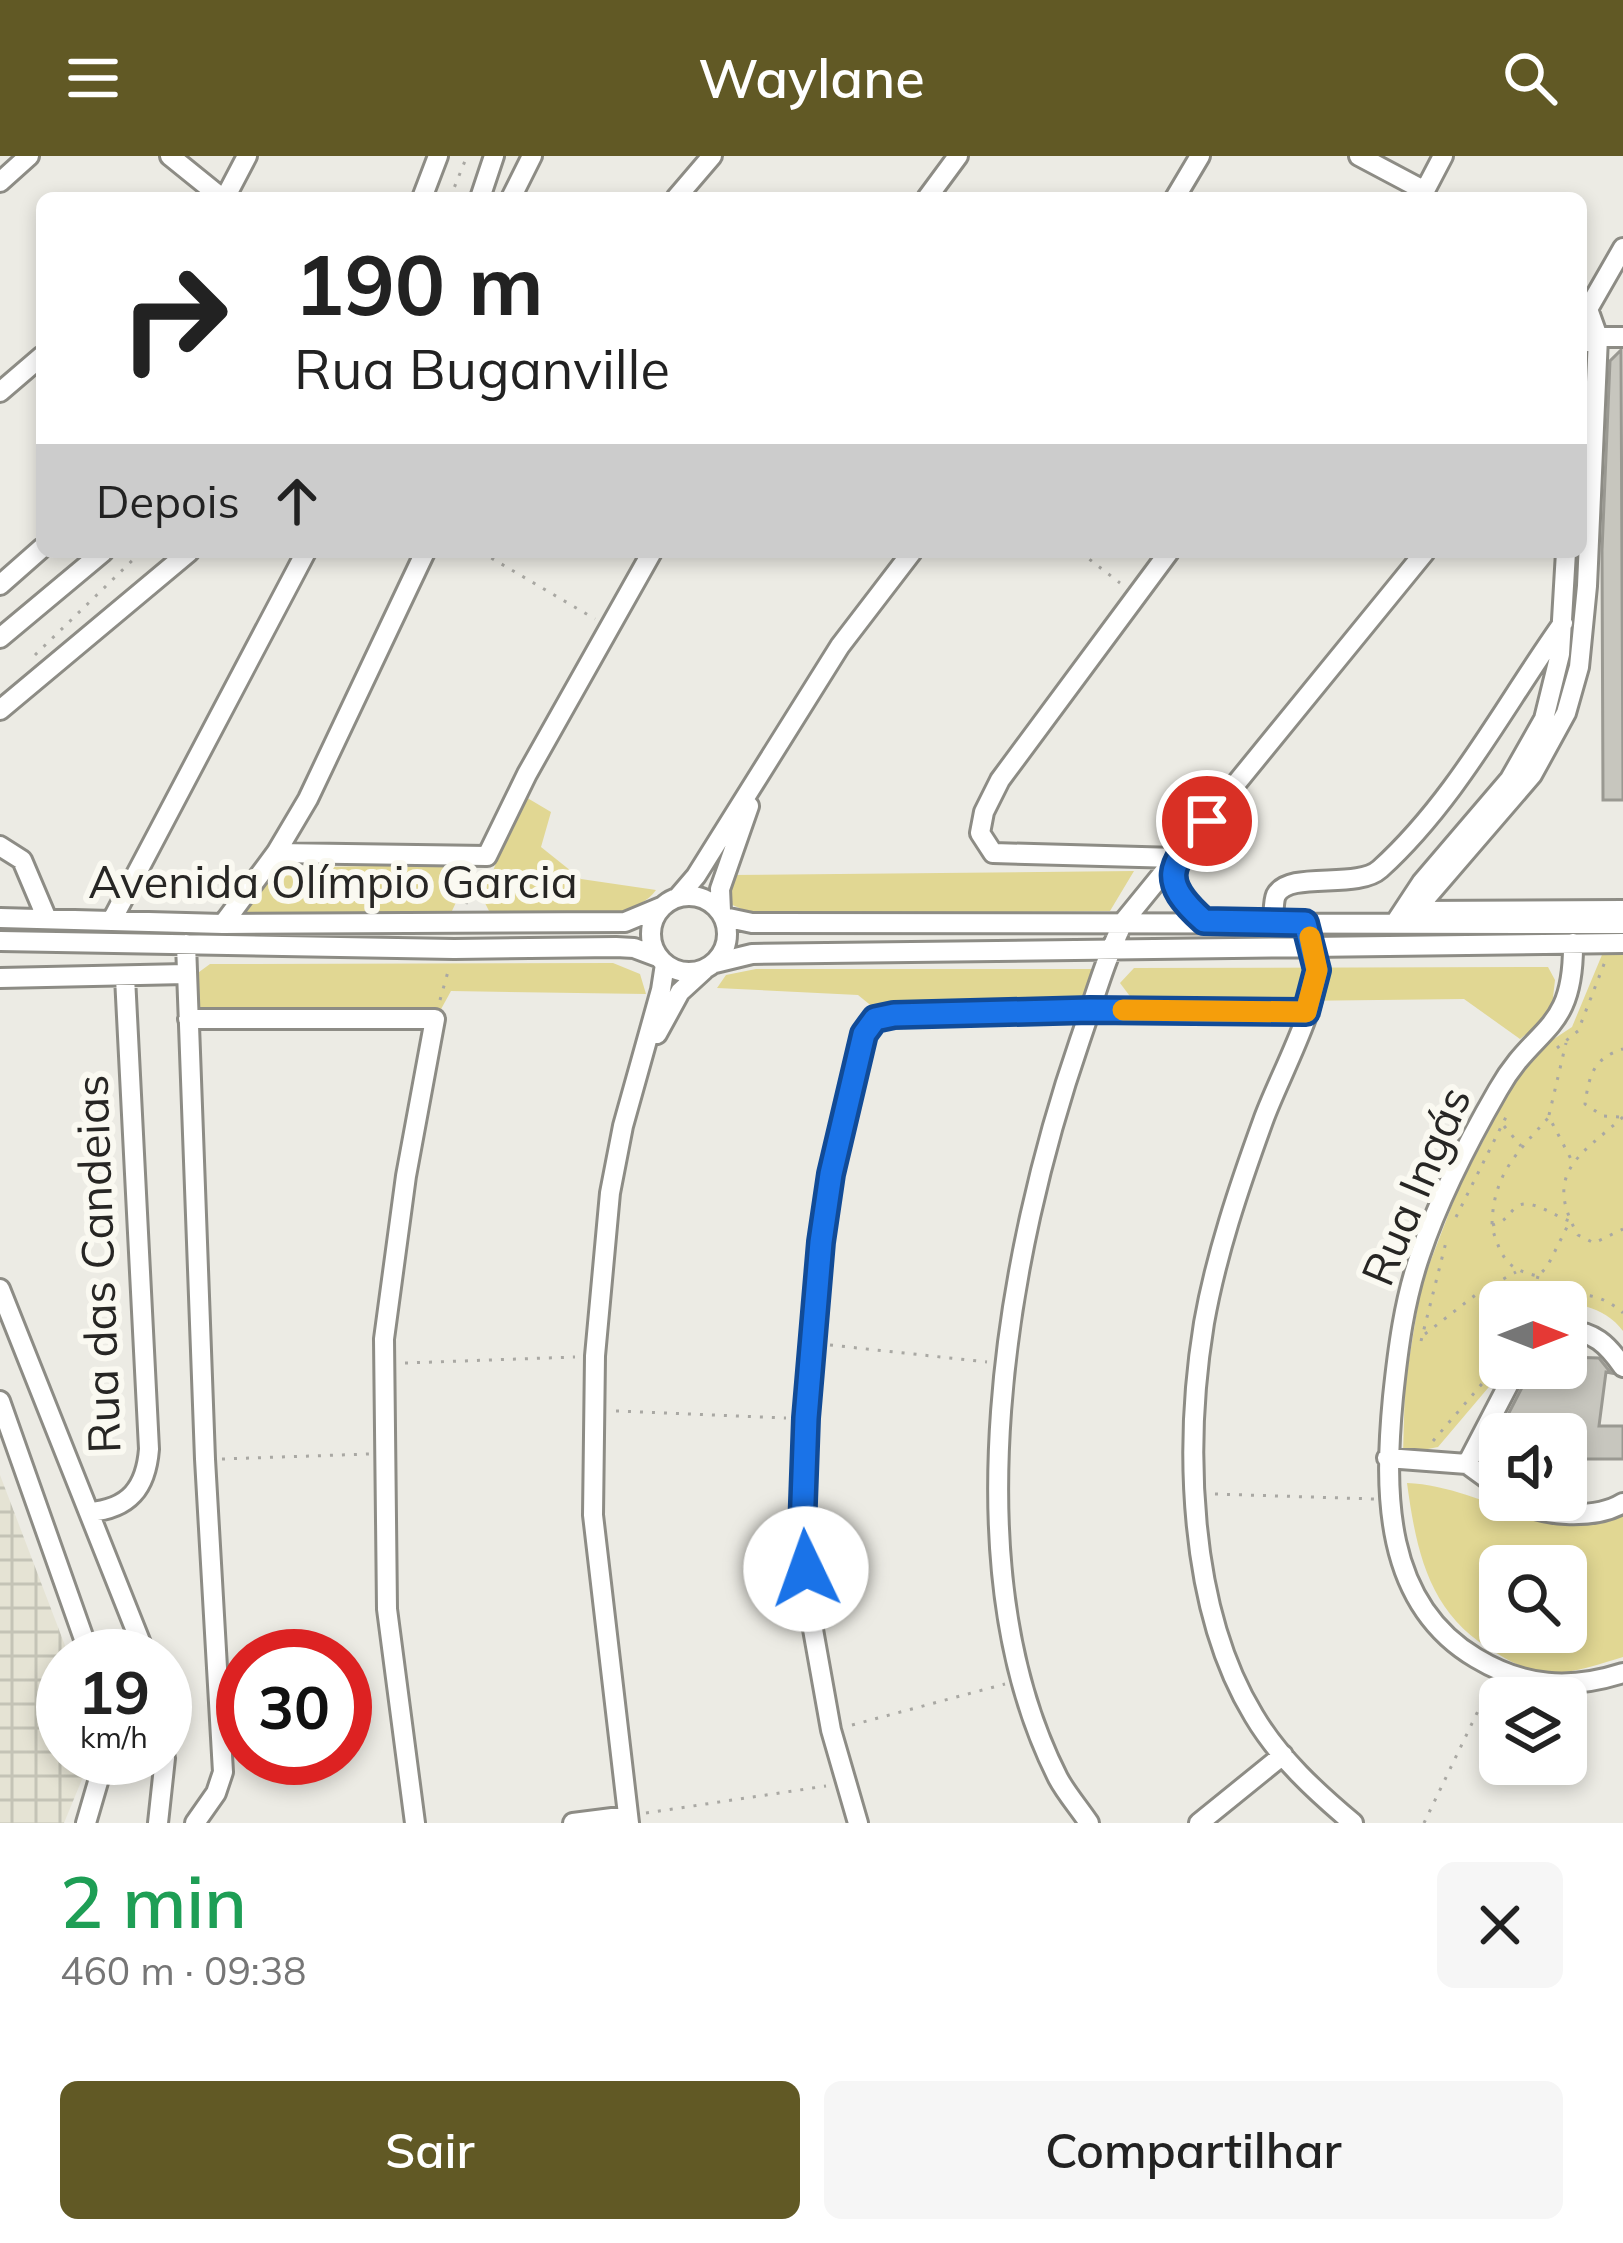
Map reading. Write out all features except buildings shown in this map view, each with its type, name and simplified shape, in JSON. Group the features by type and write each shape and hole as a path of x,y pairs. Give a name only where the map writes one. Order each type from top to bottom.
{"street":[{"path":"0,182 29,156"},
{"path":"170,156 216,192"},
{"path":"227,192 247,156"},
{"path":"424,192 438,156"},
{"path":"482,192 494,156"},
{"path":"514,192 532,156"},
{"path":"681,192 712,156"},
{"path":"931,192 958,156"},
{"path":"1179,192 1200,156"},
{"path":"1358,156 1418,192"},
{"path":"1425,192 1443,156"},
{"path":"1587,309 1623,248"},
{"path":"1623,338 1589,340 1587,586 1579,667 1566,713 1532,775 1415,911 1623,910"},
{"path":"0,392 36,361"},
{"path":"0,585 36,553"},
{"path":"0,638 96,558"},
{"path":"0,710 182,558"},
{"path":"112,920 303,558"},
{"path":"223,924 276,853 308,799 422,558"},
{"path":"276,853 487,856 527,773 648,558"},
{"path":"573,1823 629,1820 592,1515 593,1410 610,1193 661,991 662,961 651,932 670,902 696,876 840,646 908,558"},
{"path":"1164,558 1000,780 984,812 980,833 993,853 1177,858"},
{"path":"1088,1823 1058,1779 1024,1679 1006,1602 1000,1507 1007,1364 1032,1200 1054,1115 1124,921 1420,558"},
{"path":"1394,946 1395,923 1414,893 1529,752 1556,683 1566,558"},
{"path":"1273,922 1275,896 1283,888 1364,879 1398,851 1463,772 1563,623"},
{"path":"636,1076 680,992 710,966 727,941 722,914 724,877 766,763"},
{"path":"0,846 22,860 47,919"},
{"path":"1177,858 1176,892 1204,921"},
{"path":"670,902 701,897 722,914 752,923 1623,924"},
{"name":"Avenida Olímpio Garcia","path":"0,918 223,924 625,922 670,902"},
{"path":"1305,923 1317,970 1229,1220 1204,1323 1195,1412 1195,1493 1201,1570 1223,1646 1252,1715 1310,1787 1352,1823"},
{"name":"Avenida Olímpio Garcia","path":"0,941 454,950 634,948 662,961"},
{"path":"662,961 677,971 710,966 739,954 1573,943 1615,949"},
{"name":"Rua Ingás","path":"1573,943 1568,1000 1499,1087 1420,1254 1403,1315 1387,1499 1396,1551 1418,1600 1460,1649 1497,1671 1534,1683 1592,1683 1623,1673"},
{"path":"186,944 205,1459 223,1772 203,1819"},
{"path":"0,978 186,974"},
{"name":"Rua das Candeias","path":"89,1512 110,1510 128,1501 141,1487 149,1448 125,977"},
{"path":"858,1823 831,1730 809,1607 802,1530 812,1343 831,1174 864,1034 875,1019 894,1015 1306,1012"},
{"path":"188,1019 435,1019 406,1176 384,1364 387,1609 415,1823"},
{"path":"0,1289 135,1629"},
{"path":"1587,1334 1609,1346 1623,1367"},
{"path":"1467,1464 1506,1389"},
{"path":"0,1401 80,1629"},
{"path":"1387,1458 1467,1464 1479,1473"},
{"path":"1587,1512 1614,1509 1623,1503"},
{"path":"1199,1823 1283,1755"},
{"path":"86,1823 97,1785"},
{"path":"158,1823 162,1785"}],"path":[{"path":"452,192 467,156"},
{"path":"32,658 135,558"},
{"path":"492,558 607,626"},
{"path":"1088,558 1136,595"},
{"path":"457,924 487,856"},
{"path":"1547,1055 1578,1031 1615,949"},
{"path":"435,1019 454,950"},
{"path":"1538,1276 1504,1263 1492,1225 1493,1197 1500,1178 1549,1117 1567,1040"},
{"path":"1623,1049 1608,1053 1590,1071 1585,1104 1603,1116 1623,1117"},
{"path":"1509,1110 1449,1231 1420,1341 1451,1312 1517,1271"},
{"path":"1549,1117 1571,1161"},
{"path":"1623,1117 1571,1161 1563,1196 1578,1235 1594,1243 1623,1229"},
{"path":"1502,1125 1522,1147"},
{"path":"1492,1225 1505,1221 1516,1205 1526,1202 1570,1221"},
{"path":"1537,1281 1570,1221"},
{"path":"1587,1294 1623,1313"},
{"path":"1608,1303 1623,1302"},
{"path":"812,1343 1007,1364"},
{"path":"384,1364 595,1356"},
{"path":"1435,1440 1479,1388"},
{"path":"593,1410 806,1418"},
{"path":"205,1459 382,1454"},
{"path":"1195,1493 1387,1499"},
{"path":"1424,1823 1497,1671"},
{"path":"831,1730 1024,1679"},
{"path":"629,1820 846,1783"}],"shaded area":[{"path":"524,796 551,812 541,847 581,879 656,890 642,903 603,915 490,913 482,897"},
{"path":"474,864 451,913 243,916 275,868"},
{"path":"1134,871 1110,911 756,915 730,904 724,886 730,875"},
{"path":"1604,950 1623,950 1623,1331 1612,1319 1587,1307 1587,1281 1479,1281 1479,1389 1487,1389 1438,1447 1403,1454 1405,1385 1421,1286 1459,1187 1528,1056 1572,1027"},
{"path":"613,963 640,974 646,994 451,991 440,1011 209,1015 195,1005 195,975 210,964"},
{"path":"1548,967 1555,980 1551,1015 1520,1039 1464,999 1135,1003 1120,983 1134,968"},
{"path":"756,969 1091,969 1094,985 1083,1005 874,1008 858,995 717,988 726,975"},
{"path":"0,1475 59,1629 36,1629 36,1785 80,1785 64,1823 0,1823"},
{"path":"1407,1483 1479,1499 1479,1521 1587,1522 1623,1514 1623,1657 1551,1673 1514,1663 1498,1653 1587,1653 1587,1545 1479,1545 1479,1641 1442,1602 1422,1559"}],"slow traffic":[{"path":"1123,1010 1306,1012 1317,970 1310,937"}],"route":[{"path":"806,1569 802,1530 806,1418 821,1242 831,1174 864,1034 875,1019 894,1015 1306,1012 1317,970 1305,923 1204,921 1176,892 1177,858 1207,821"}]}
